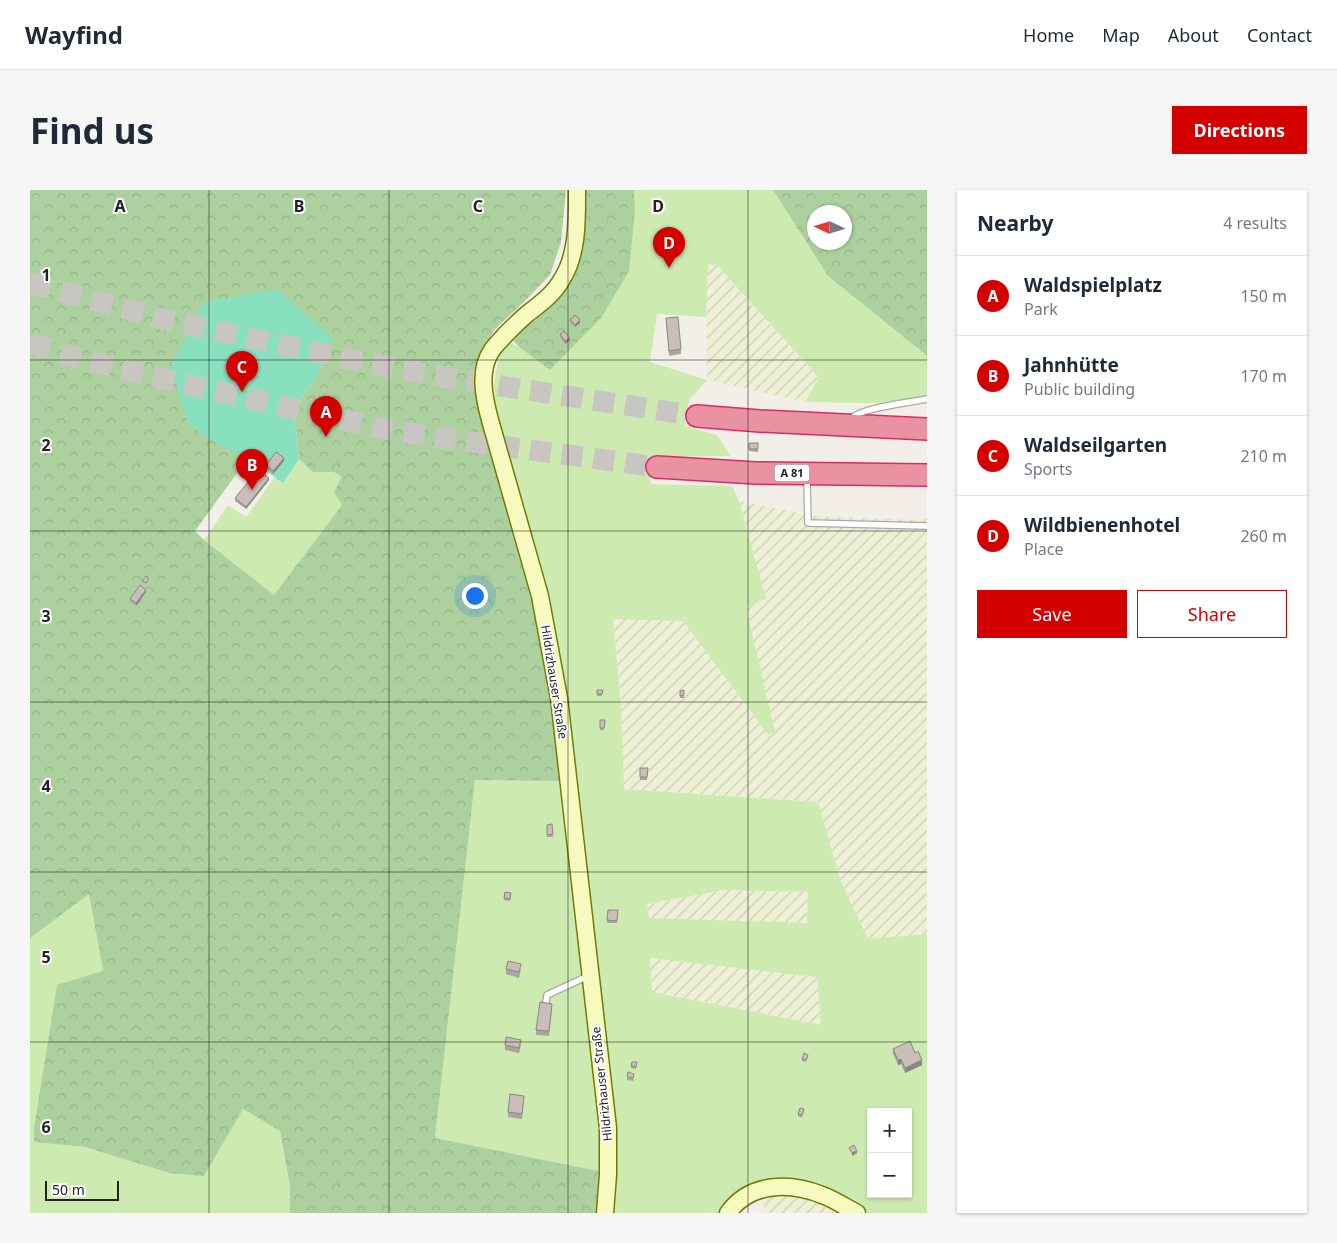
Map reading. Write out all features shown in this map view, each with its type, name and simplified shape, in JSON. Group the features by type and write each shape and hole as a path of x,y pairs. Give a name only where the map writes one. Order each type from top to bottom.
{"highway":[{"path":"697,416 927,429"},
{"name":"A 81","path":"657,467 756,473 927,475"}],"main road":[{"name":"Hildrizhauser Straße","path":"577,190 574,243 569,266 562,281 547,298 517,322 492,350 486,366 484,396 540,596 559,698 608,1128 608,1175 605,1213"},
{"path":"728,1213 743,1198 759,1189 795,1187 823,1195 856,1213"}],"lane":[{"path":"842,425 854,415 878,408 927,399"},
{"path":"806,474 808,523 927,526"},
{"path":"546,1003 547,995 590,975"}],"green space":[{"path":"30,190 566,190 561,242 550,275 495,329 479,357 475,378 475,391 541,631 563,781 475,780 435,1138 599,1171 597,1213 290,1213 290,1187 280,1131 243,1109 204,1176 169,1173 85,1147 34,1142 34,1128 57,985 103,971 89,894 30,938","holes":["317,378 294,407 299,459 313,472 334,472 342,477 334,492 342,505 274,595 195,531 248,458"]},
{"path":"582,190 634,190 635,211 629,271 601,318 550,370 519,347 511,338 554,296"},
{"path":"634,190 773,190 807,243 807,250 811,250 828,276 927,356 927,404 805,402 819,378 717,265 708,264 706,317 657,314 650,362 707,380 689,400 685,426 717,435 731,456 649,457 651,484 732,486 739,501 766,599 746,607 775,732 768,734 683,621 613,619 621,707 624,789 818,802 841,882 868,939 927,934 927,1213 838,1213 786,1192 749,1203 738,1213 612,1213 614,1175 527,523 496,413 494,383 499,356 508,342 519,347 550,369 635,211","holes":["724,890 808,892 807,923 649,918 647,904","650,958 817,977 821,1025 652,992"]},
{"path":"773,190 927,190 927,356 828,276 811,250 852,250 852,205 807,205 807,243"},
{"path":"707,264 717,265 819,378 805,402 707,380"},
{"path":"277,289 333,339 317,378 294,407 299,459 283,483 248,458 223,447 188,425 171,366 204,302"},
{"path":"299,459 313,472 334,472 342,477 342,505 274,595 204,540 228,505 246,517 275,477 283,482"},
{"path":"739,501 816,516 927,519 927,934 868,939 841,882 818,802 623,789 621,707 613,618 683,621 768,734 774,732 746,606 765,598"},
{"path":"475,780 563,781 600,1119 599,1171 435,1138"},
{"path":"724,890 808,892 807,923 649,919 647,904"},
{"path":"89,893 103,971 56,1144 85,1147 169,1173 243,1109 280,1131 290,1187 290,1213 30,1213 30,938"},
{"path":"650,957 817,977 821,1025 652,992"},
{"path":"786,1192 838,1213 766,1213 762,1199"}],"building":[{"path":"575,315 580,320 575,325 570,320"},
{"path":"678,317 681,349 669,351 666,318"},
{"path":"564,331 570,338 565,341 560,334"},
{"path":"749,443 758,443 758,449 749,449"},
{"path":"276,452 284,458 273,471 266,465"},
{"path":"258,470 269,478 246,507 235,498"},
{"path":"146,576 149,578 146,583 142,581"},
{"path":"140,585 146,590 136,603 130,599"},
{"path":"597,690 603,690 602,694 597,694"},
{"path":"684,690 684,695 680,696 680,691"},
{"path":"600,720 605,720 604,728 600,728"},
{"path":"640,768 648,768 647,777 640,777"},
{"path":"552,824 553,834 547,835 547,825"},
{"path":"505,892 511,893 510,899 504,898"},
{"path":"608,910 618,910 617,921 607,920"},
{"path":"508,961 521,964 519,972 506,969"},
{"path":"540,1002 552,1004 549,1031 536,1030"},
{"path":"506,1037 521,1040 519,1048 505,1045"},
{"path":"910,1041 915,1053 918,1051 922,1060 905,1068 901,1059 898,1060 893,1049"},
{"path":"804,1053 808,1055 806,1060 802,1059"},
{"path":"632,1062 637,1062 636,1067 631,1066"},
{"path":"628,1072 634,1074 633,1078 627,1077"},
{"path":"510,1094 524,1096 522,1114 508,1112"},
{"path":"800,1108 804,1109 802,1115 798,1114"},
{"path":"854,1145 857,1151 852,1153 849,1148"}],"tunnel":[{"path":"30,283 170,321 368,363 449,378 697,416"},
{"path":"30,343 69,356 129,371 373,427 657,467"}],"place":[{"name":"Wildbienenhotel","path":"669,268"},
{"name":"Waldseilgarten","path":"242,392"},
{"name":"Waldspielplatz","path":"326,437"},
{"name":"Jahnhütte","path":"252,490"}]}
